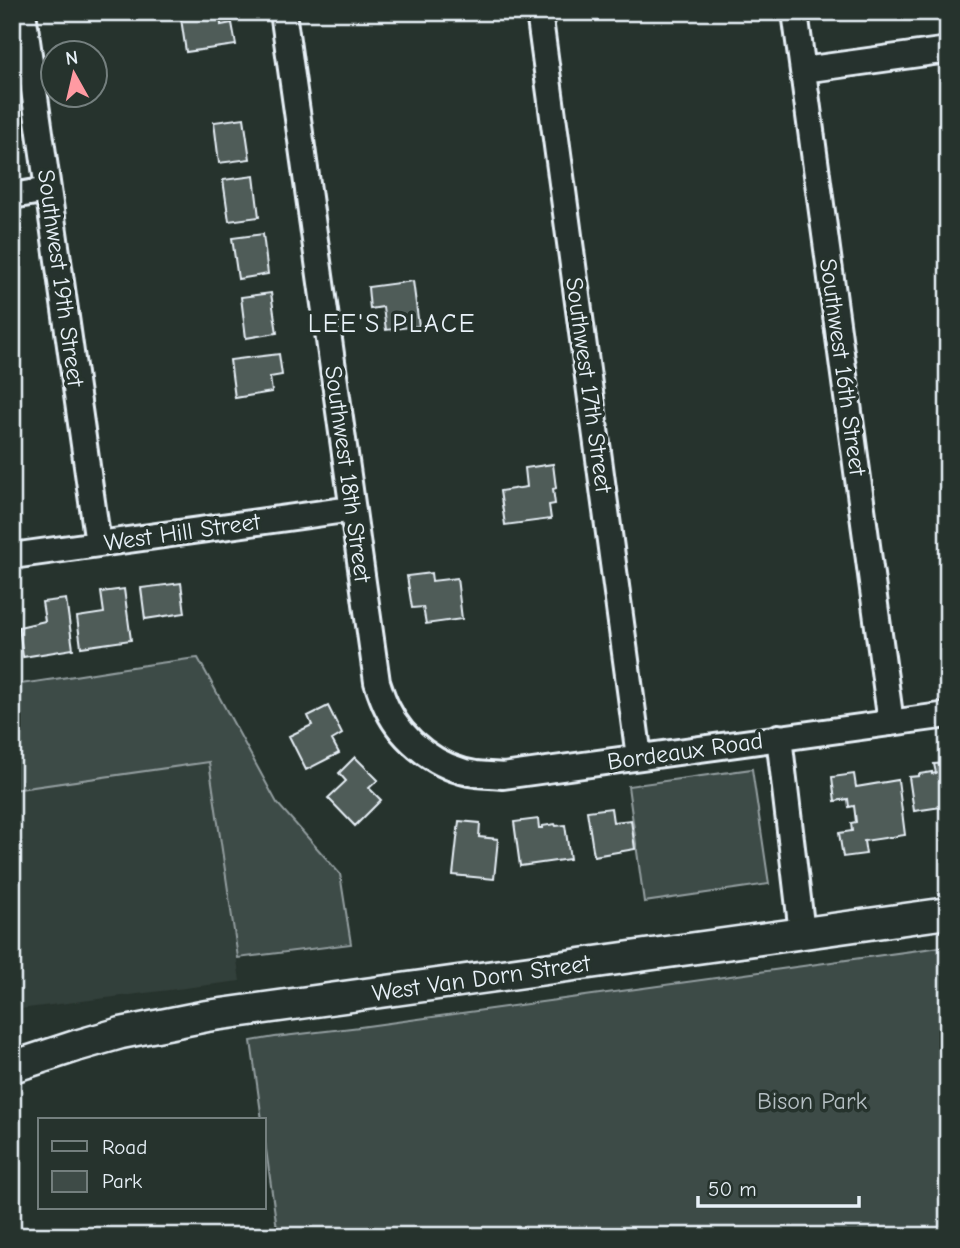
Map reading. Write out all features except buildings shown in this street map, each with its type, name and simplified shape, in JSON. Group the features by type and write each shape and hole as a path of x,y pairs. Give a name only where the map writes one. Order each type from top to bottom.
{"main road":[{"name":"West Van Dorn Street","path":"14,1065 121,1033 207,1016 948,913"}],"street":[{"name":"Southwest 19th Street","path":"23,12 98,544"},
{"name":"Southwest 18th Street","path":"283,12 377,682 387,709 401,730 425,753"},
{"name":"Southwest 17th Street","path":"539,12 639,757"},
{"name":"Southwest 16th Street","path":"795,12 891,723"},
{"path":"803,70 948,50"},
{"path":"12,196 48,190"},
{"name":"West Hill Street","path":"12,556 352,509"},
{"name":"Bordeaux Road","path":"425,753 447,766 475,774 503,776 948,715"},
{"path":"779,737 802,933"}],"shaded area":[{"path":"209,762 240,981 12,1010 12,790"}],"green space":[{"path":"198,658 277,803 340,874 351,944 238,958 209,762 12,790 12,685"},
{"path":"752,769 769,884 644,902 628,786"},
{"name":"Bison Park","path":"948,946 948,1236 278,1236 266,1149 266,1118 262,1118 251,1041"}],"district":[{"name":"LEE'S PLACE","path":"392,324"}]}
